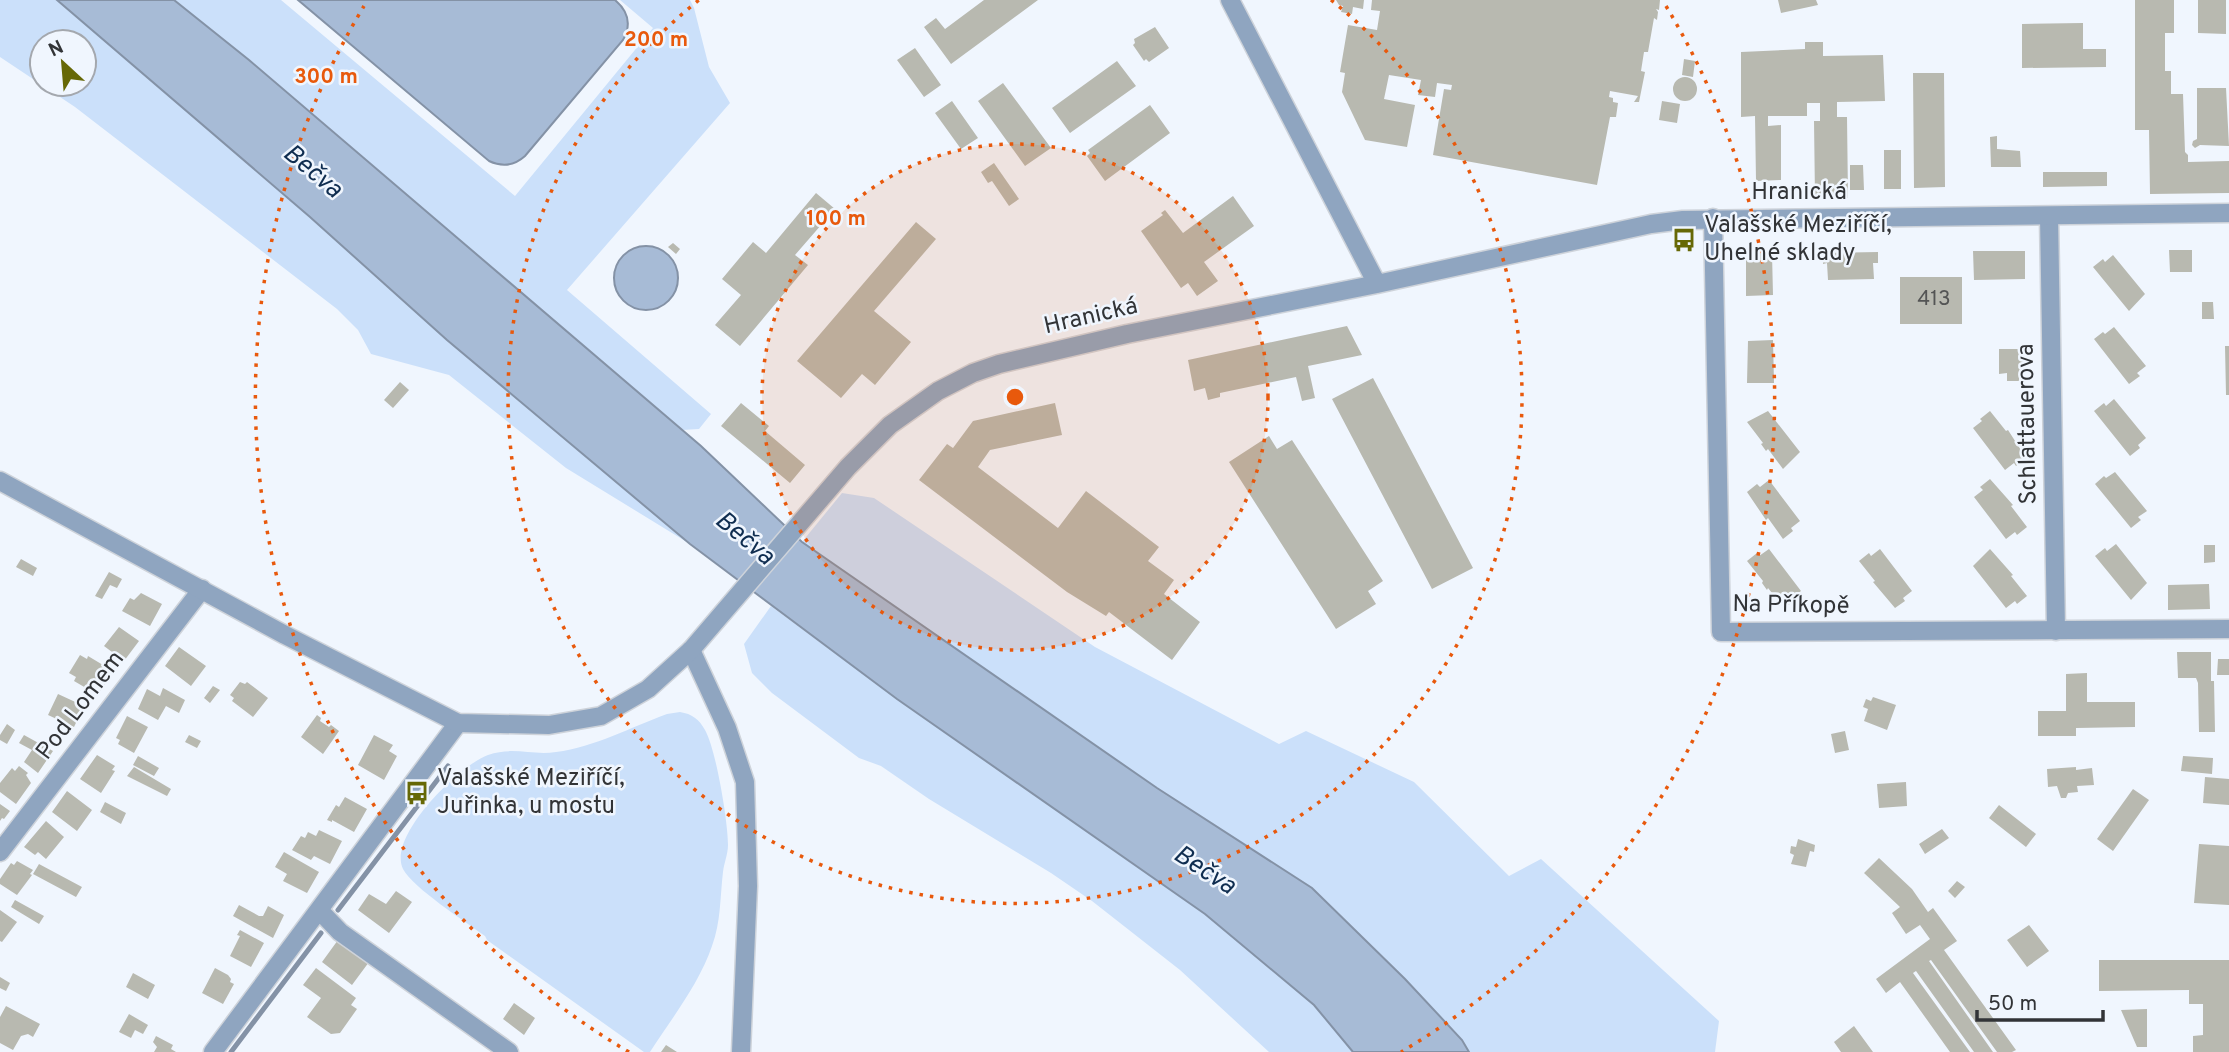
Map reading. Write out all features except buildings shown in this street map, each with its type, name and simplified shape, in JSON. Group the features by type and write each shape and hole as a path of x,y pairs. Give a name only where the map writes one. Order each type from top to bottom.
{"street":[{"path":"1230,0 1377,284"},
{"name":"Hranická","path":"458,723 549,725 601,716 648,689 691,650 848,467 904,413 938,391 985,369 1127,334 1651,225 1713,218 2229,213"},
{"name":"Schlattauerova","path":"2049,216 2056,631"},
{"name":"Na Příkopě","path":"1713,218 1721,632 2229,629"},
{"path":"0,481 285,635 458,723 212,1052"},
{"name":"Pod Lomem","path":"0,852 202,589"},
{"path":"691,650 727,728 744,782 748,886 741,1052"},
{"path":"319,910 340,932 509,1052"}],"shaded area":[{"path":"0,0 57,0 90,28 28,28 28,76 0,57"},
{"path":"174,0 281,0 515,196 653,28 620,0 690,0 709,67 730,103 567,290 711,414 699,429 682,430 249,60"},
{"path":"98,35 310,217 447,340 690,544 566,468 449,375 371,354 358,330 337,309 62,98 98,98"},
{"path":"842,493 874,498 1095,647 1279,744 1306,731 1414,782 1509,876 1541,859 1719,1021 1715,1052 1469,1052 1462,1040 1312,888 1157,788 802,542"},
{"path":"771,606 897,699 1205,914 1314,1005 1353,1052 1269,1052 1180,970 1092,901 881,766 859,758 772,693 752,673 744,644"},
{"path":"680,712 698,720 709,739 721,786 728,848 717,928 707,960 650,1052 644,1052 428,895 403,869 401,855 415,821 429,803 476,761 497,752 548,753 570,749 599,741 667,714"}],"water":[{"name":"Bečva","path":"57,0 174,0 249,60 701,446 802,542 1157,788 1312,888 1405,979 1462,1040 1469,1052 1353,1052 1314,1005 1205,914 897,699 690,544 447,340 310,217 98,35 98,28 90,28"},
{"path":"298,0 615,0 626,13 628,23 623,40 525,156 517,162 503,165 489,161"},
{"path":"646,246 658,248 669,255 676,266 676,290 669,301 658,308 646,310 634,308 623,301 616,290 614,278 616,266 623,255 634,248"}],"waterway":[{"path":"338,910 448,766"},
{"path":"231,1052 321,933"}],"place":[{"name":"Valašské Meziříčí, Uhelné sklady","path":"1684,240"},
{"name":"Valašské Meziříčí, Juřinka, u mostu","path":"417,793"}]}
